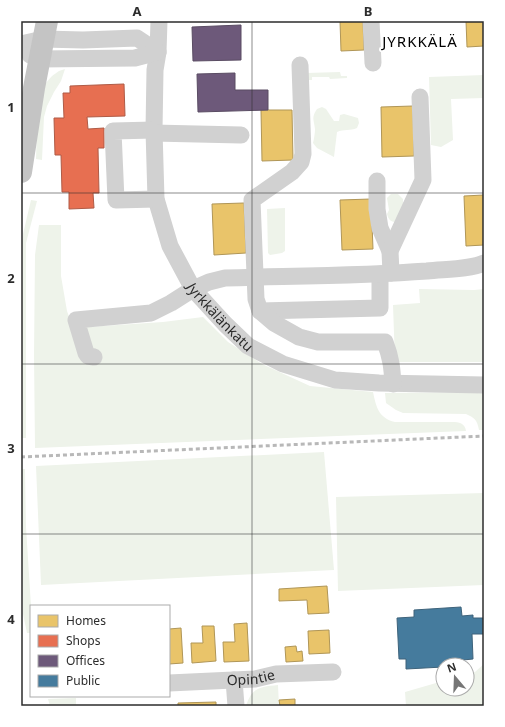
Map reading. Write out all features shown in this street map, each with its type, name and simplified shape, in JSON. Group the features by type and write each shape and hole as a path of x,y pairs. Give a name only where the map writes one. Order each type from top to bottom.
{"main road":[{"path":"22,164 38,43"}],"street":[{"name":"Jyrkkälänkatu","path":"159,21 158,52 155,70 153,132 156,199 170,246 193,289 225,324 248,346 283,364 335,380 393,384 484,385"},
{"path":"372,21 373,63"},
{"path":"21,44 38,43 135,58 158,52"},
{"path":"300,65 303,154 301,162 292,172 252,200 256,299 260,311 274,323 299,337 318,342 385,342 392,366 393,384"},
{"path":"260,311 380,308 390,251 423,180 420,98"},
{"path":"156,199 116,200 113,131 241,135"},
{"path":"377,181 377,213 380,228 390,251"},
{"path":"94,357 88,356 86,353 76,320 151,313 171,303 193,289 209,282 225,278 385,274 463,268 484,263"},
{"name":"Opintie","path":"170,683 255,679 276,674 333,672"},
{"path":"234,680 236,706"}],"shaded area":[{"path":"65,69 61,81 47,106 44,117 42,160 36,159 37,125 45,84 52,76"},
{"path":"340,72 341,76 347,76 347,78 330,79 329,77 312,77 312,80 306,80 306,73"},
{"path":"484,75 484,98 451,99 453,140 441,147 431,145 429,77"},
{"path":"322,107 326,109 334,121 339,121 340,115 344,114 358,118 359,123 357,128 337,132 334,157 317,148 313,143 315,129 313,117 317,109"},
{"path":"391,194 398,194 403,199 403,209 395,222 390,220 387,214 389,210 387,198"},
{"path":"31,200 37,201 26,243 26,438 21,438 21,249"},
{"path":"285,208 285,251 270,255 268,253 267,209"},
{"path":"39,225 61,225 61,276 67,311 73,328 163,322 203,317 228,342 262,364 310,386 373,392 379,411 389,420 395,422 457,422 463,425 466,431 35,448 35,255"},
{"path":"419,289 484,289 484,362 395,362 393,305 420,303"},
{"path":"484,392 484,430 479,430 475,420 466,414 403,413 386,403 385,393"},
{"path":"324,452 334,570 41,585 36,466"},
{"path":"21,469 25,469 26,527 31,605 30,633 27,633 23,614"},
{"path":"484,493 484,585 338,591 336,497"},
{"path":"484,664 484,706 406,706 405,692 435,683 435,697 475,697 475,672"},
{"path":"278,685 279,706 246,706 251,695 258,689 266,686"},
{"path":"76,698 76,706 50,706 48,699"}],"building: Homes":[{"path":"340,21 363,21 364,50 341,51"},
{"path":"466,21 484,21 484,46 467,47"},
{"path":"413,106 414,156 382,157 381,107"},
{"path":"261,110 292,110 293,160 262,161"},
{"path":"484,195 484,245 466,246 464,196"},
{"path":"371,199 373,249 342,250 340,200"},
{"path":"244,203 246,253 214,255 212,204"},
{"path":"327,586 329,613 308,614 307,600 279,601 279,589"},
{"path":"247,623 249,661 224,662 223,642 235,642 234,624"},
{"path":"202,626 214,626 216,661 192,663 191,643 203,643"},
{"path":"181,628 183,663 170,664 170,629"},
{"path":"329,630 330,653 309,654 308,631"},
{"path":"296,646 297,652 302,651 303,661 286,662 285,647"},
{"path":"295,699 295,706 280,706 279,700"},
{"path":"216,702 216,706 178,706 178,703"}],"building: Shops":[{"path":"124,84 125,116 87,117 88,129 104,128 104,148 98,148 99,193 93,193 94,208 69,209 69,192 62,192 61,155 55,155 54,118 64,118 63,93 70,93 70,86"}],"building: Offices":[{"path":"241,25 241,60 193,61 192,27"},
{"path":"235,73 235,90 268,90 268,110 198,112 197,74"}],"building: Public":[{"path":"461,607 462,616 473,615 473,618 484,618 484,634 472,634 473,657 435,657 435,667 406,669 406,659 399,659 397,618 414,617 414,610"}],"railway":[{"path":"21,457 484,436"}],"district":[{"name":"JYRKKÄLÄ","path":"420,42"}]}
